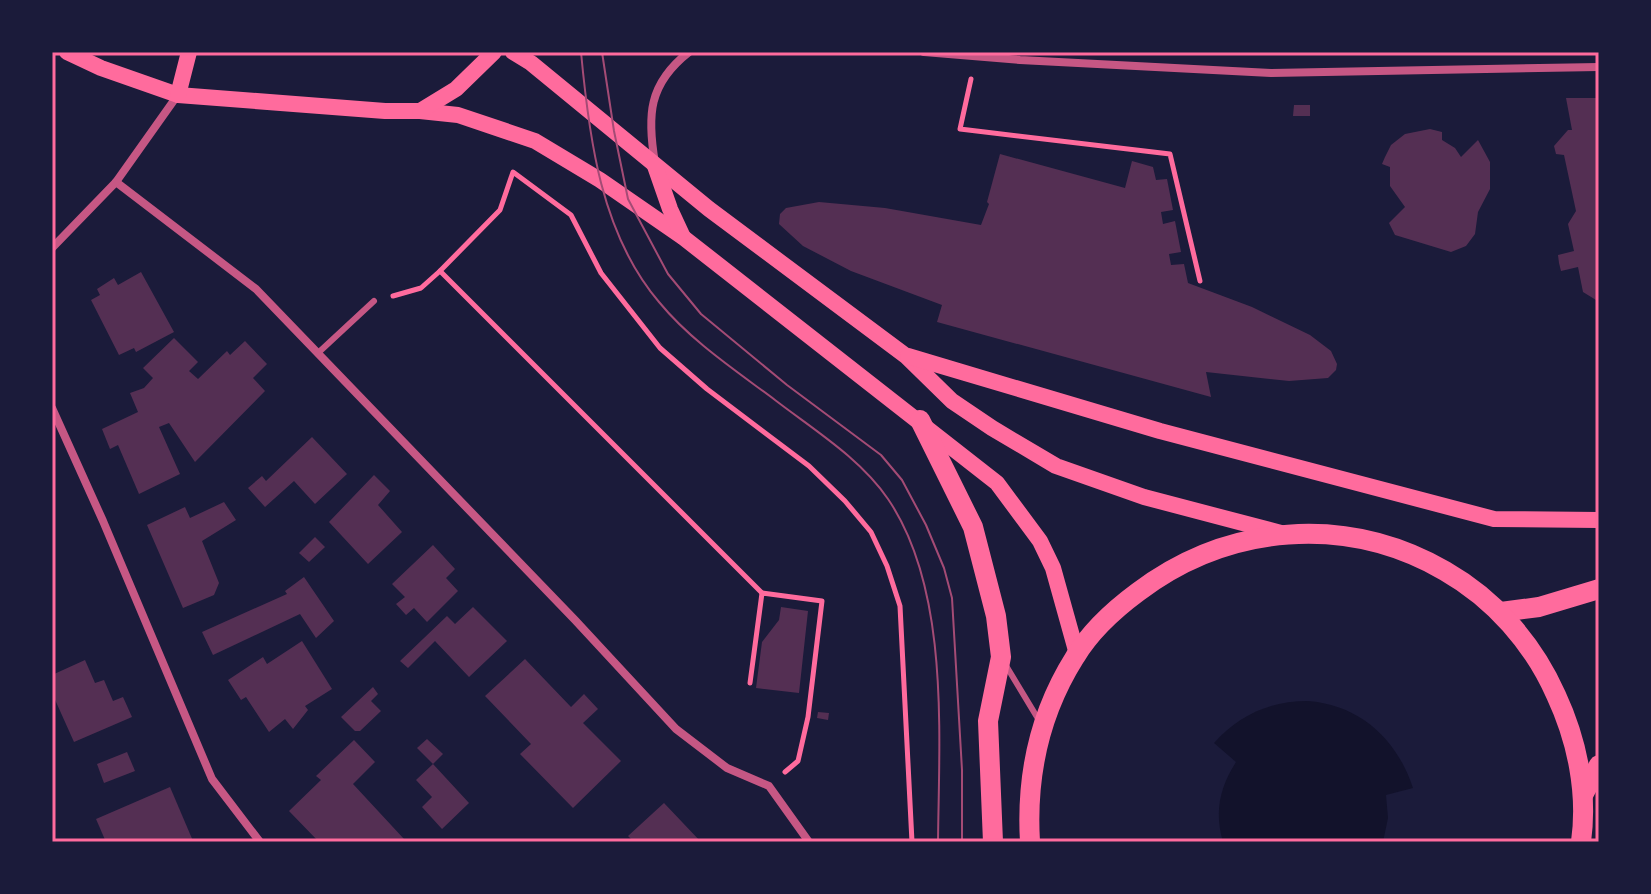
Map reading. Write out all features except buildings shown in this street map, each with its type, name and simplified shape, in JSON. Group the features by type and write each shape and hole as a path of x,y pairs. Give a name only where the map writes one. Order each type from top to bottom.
{"main road":[{"path":"67,52 101,68 178,95 458,115 535,141 600,180 684,238 997,483 1040,541 1053,568 1077,654"},
{"path":"178,95 189,52"},
{"path":"420,111 456,89 494,52"},
{"path":"513,52 531,63 709,209 906,356 952,401 1056,466 1144,497 1282,534"},
{"path":"655,164 670,209 684,238"},
{"path":"906,356 1160,431 1494,519 1599,520"},
{"path":"920,420 973,527 990,588 1001,657 988,721 993,842"},
{"path":"1030,842 1028,808 1032,766 1042,725 1057,689 1077,654 1117,608 1166,571 1222,546 1282,534 1330,533 1393,547 1423,558 1464,582 1501,612 1543,666 1571,728 1583,795 1581,842"},
{"path":"1501,612 1539,607 1599,589"},
{"path":"1583,795 1599,765"}],"street":[{"path":"655,164 649,115 655,93 666,75 689,52"},
{"path":"924,52 1271,73 1599,67"},
{"path":"52,248 116,182 178,95"},
{"path":"116,182 256,289 676,729 727,768 769,786 809,842"},
{"path":"52,408 110,535 212,779 260,842"}],"lane":[{"path":"318,353 374,301"},
{"path":"1001,657 1042,725"}],"path":[{"path":"982,57 967,87 960,129 1170,154 1200,281"},
{"path":"374,301 421,288 440,271 500,210 513,172 571,215 601,273 660,348 707,389 809,466 871,532 887,566 900,606 908,712 912,842"},
{"path":"440,271 762,593 822,601 808,717 798,761 769,786"},
{"path":"750,683 762,593"}],"shaded area":[{"path":"1308,701 1344,709 1360,717 1386,740 1406,770 1413,788 1386,795 1388,818 1383,842 1223,842 1219,820 1220,800 1236,762 1214,743 1234,725 1256,712 1281,704"}],"tram line":[{"path":"581,52 588,118 601,184 623,246 639,275 659,302 699,342 836,445 864,470 888,499 908,536 922,576 937,665 938,842"},
{"path":"602,52 628,199 668,274 701,314 787,385 881,455 902,480 926,525 944,568 952,598 962,770 962,842"}]}
